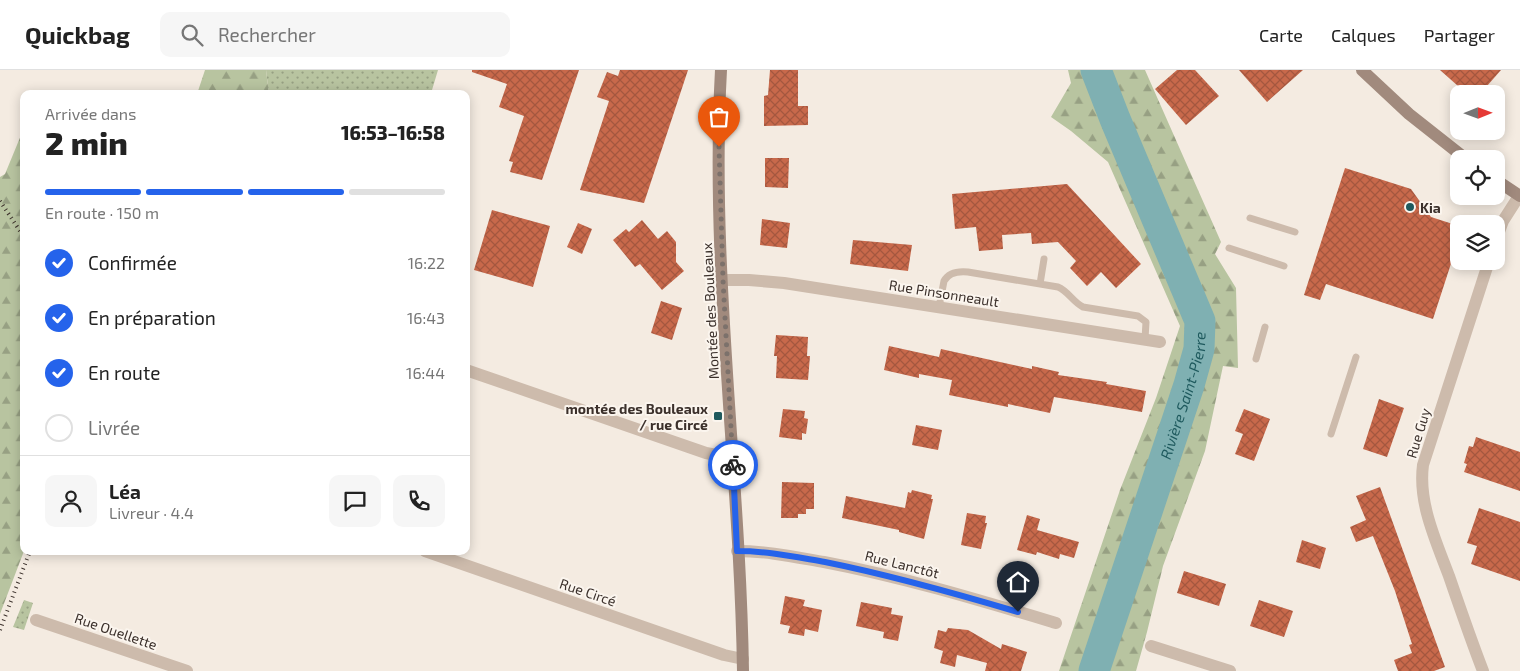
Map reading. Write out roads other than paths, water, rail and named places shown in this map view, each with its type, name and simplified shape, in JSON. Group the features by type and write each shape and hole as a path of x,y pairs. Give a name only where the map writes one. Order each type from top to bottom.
{"street":[{"name":"Montée des Bouleaux","path":"721,70 719,138 723,280 743,665"},
{"path":"1362,70 1409,114 1455,150"},
{"path":"1505,186 1519,196 1505,218"},
{"name":"Rue Guy","path":"1483,671 1431,528 1424,496 1422,473 1425,456 1486,270"},
{"name":"Rue Pinsonneault","path":"723,280 784,283 1160,342"},
{"path":"470,371 706,453 732,458"},
{"name":"Rue Lanctôt","path":"737,551 771,552 861,569 942,589 1056,623"},
{"name":"Rue Circé","path":"436,555 724,655 743,665"},
{"name":"Rue Ouellette","path":"36,620 187,671"},
{"path":"1151,646 1230,671"}],"lane":[{"path":"1250,218 1295,232"},
{"path":"1229,248 1284,266"},
{"path":"1040,284 1044,259"},
{"path":"939,307 944,281 951,273 968,272 1062,289 1072,300 1083,307 1138,316 1146,322 1145,339"},
{"path":"1256,359 1265,327"},
{"path":"1331,434 1356,357"}],"waterway":[{"name":"Rivière Saint-Pierre","path":"1094,671 1189,385 1199,349 1200,321 1096,70"}],"railway":[{"path":"0,201 20,231"},
{"path":"0,630 28,555"}],"place":[{"name":"Kia","path":"1410,207"},
{"name":"montée des Bouleaux / rue Circé","path":"718,416"}]}
